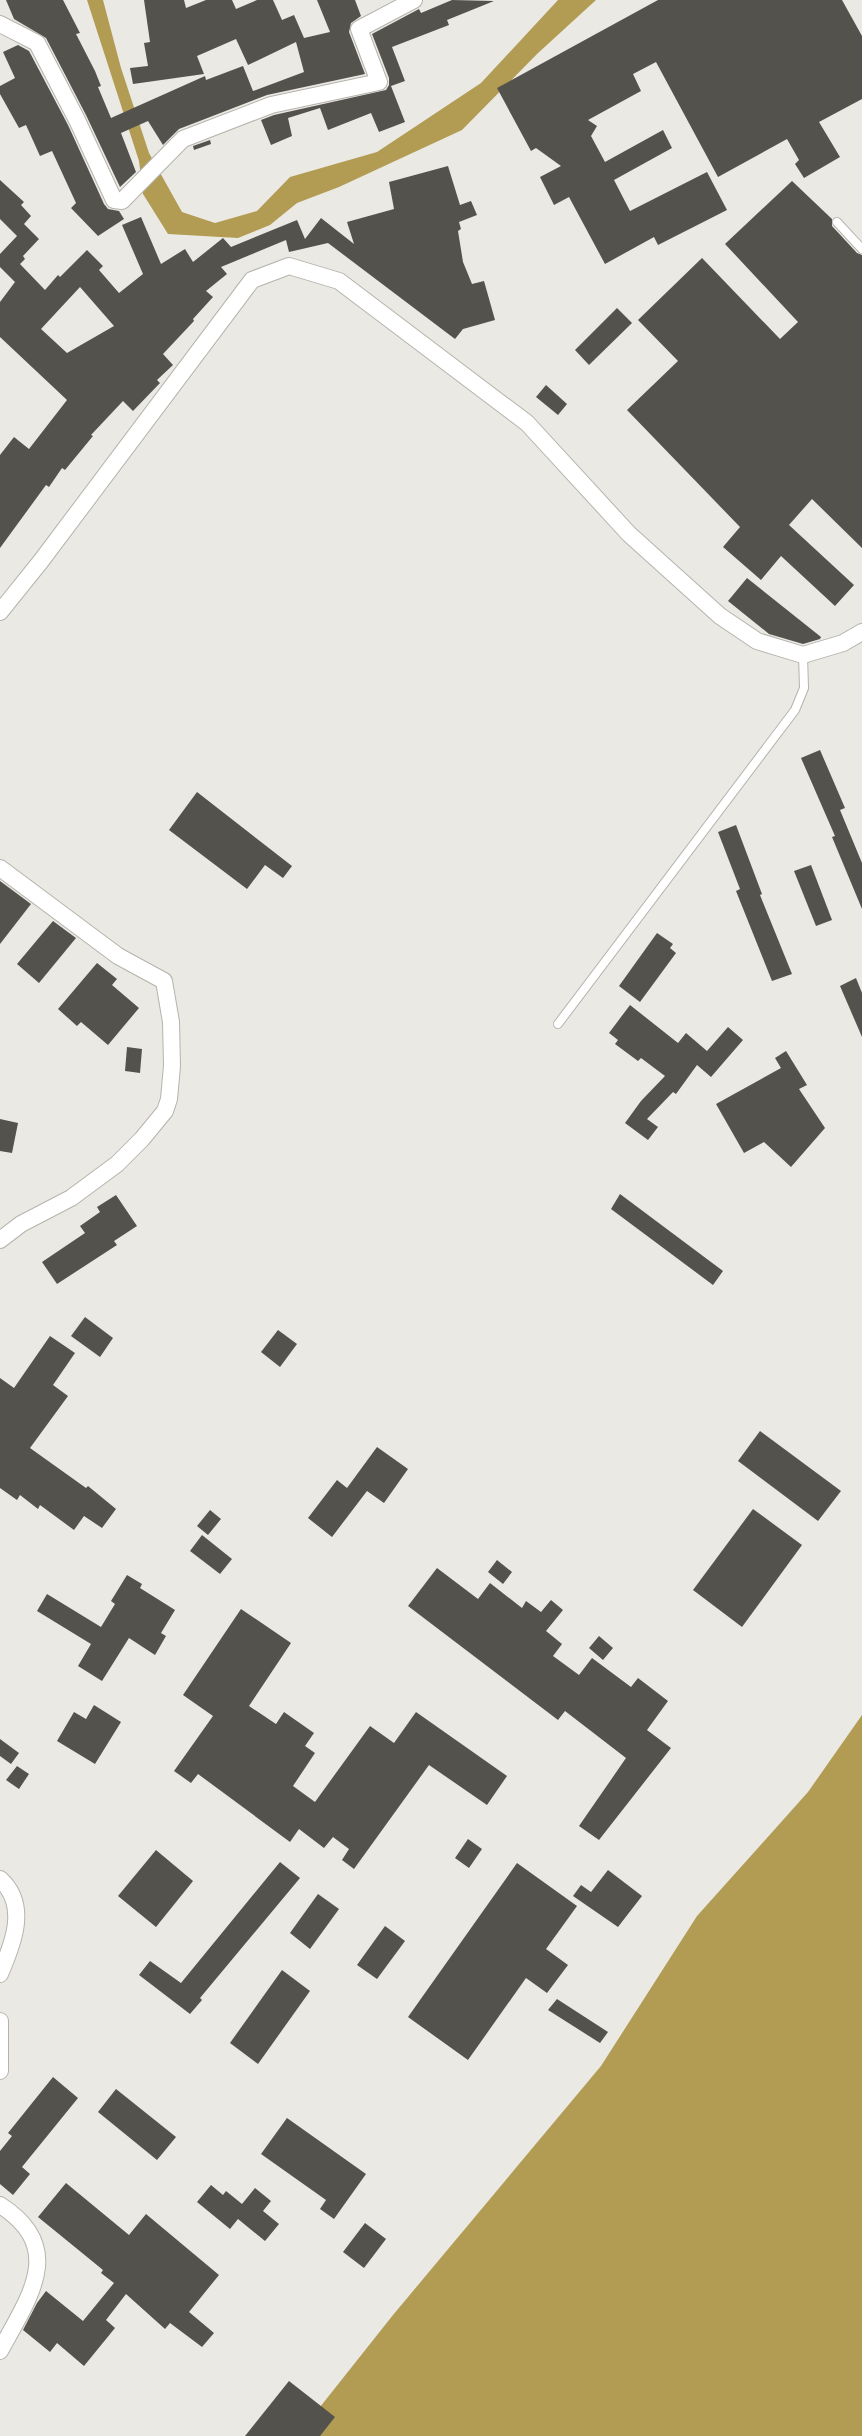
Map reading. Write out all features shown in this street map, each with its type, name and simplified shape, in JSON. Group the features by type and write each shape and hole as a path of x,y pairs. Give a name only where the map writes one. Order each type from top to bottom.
{"street":[{"path":"0,24 37,43 77,120 114,201 122,201 183,139 260,109 379,82 359,29 414,0"},
{"path":"0,612 41,561 252,280 289,266 339,281 527,423 629,534 720,616 757,641 803,655 843,643 862,632"},
{"path":"0,868 118,956 164,981 171,1022 172,1066 169,1099 165,1111 142,1139 117,1164 71,1198 21,1224 0,1240"},
{"path":"0,1879 8,1886 14,1901 17,1928 0,1974"},
{"path":"0,2021 0,2071"},
{"path":"0,2205 15,2215 30,2232 38,2258 38,2274 0,2351"}],"lane":[{"path":"837,222 862,249"},
{"path":"558,1024 795,710 804,688 803,655"}],"shaded area":[{"path":"87,0 103,0 121,68 149,153 182,212 215,223 257,211 290,177 377,152 481,83 558,0 596,0 537,54 462,130 339,187 297,203 270,225 238,238 168,234 143,194 139,161"},
{"path":"862,1715 862,2436 297,2436 393,2315 601,2066 697,1916 808,1792"}],"building":[{"path":"6,0 63,0 80,33 76,34 95,71 101,86 98,87 111,118 205,76 206,80 243,66 253,91 304,72 296,42 248,65 236,39 197,56 204,74 133,84 130,68 148,66 144,43 150,42 144,0 184,0 186,8 206,0 232,0 236,9 257,0 273,0 282,20 294,15 304,38 330,32 317,0 355,0 361,16 351,23 349,32 365,74 267,95 179,129 163,145 148,121 121,133 136,172 120,187 46,38 14,19"},
{"path":"452,0 494,1 447,20 449,25 392,47 405,81 391,86 405,122 379,132 371,113 328,130 320,108 288,118 292,136 271,145 261,120 274,115 386,90 389,78 372,34 419,9 421,13"},
{"path":"658,0 842,0 862,36 862,99 819,122 840,157 804,178 795,164 799,160 787,139 718,177 656,62 633,74 641,91 588,120 597,126 591,136 605,162 663,130 672,148 614,180 630,211 707,172 727,210 658,245 654,237 605,264 569,197 554,205 540,177 561,166 536,148 531,151 497,88"},
{"path":"18,45 29,51 68,125 104,204 108,209 119,211 124,219 98,236 71,208 76,203 52,151 40,156 26,125 19,128 0,94 0,86 15,78 3,52"},
{"path":"210,140 211,144 194,150 193,146"},
{"path":"448,166 460,205 471,201 477,215 459,222 461,229 458,231 463,262 472,284 484,281 495,320 463,329 455,339 328,243 289,252 286,240 221,267 227,274 206,291 213,297 163,354 173,365 157,380 160,383 133,411 123,401 91,435 93,436 65,470 62,468 49,487 46,485 0,548 0,455 14,437 29,449 67,400 0,337 0,302 15,282 0,267 0,254 17,236 0,219 0,180 24,202 21,205 31,216 24,224 39,239 23,256 25,259 20,264 45,290 58,275 60,277 87,250 103,266 99,270 119,293 143,274 122,225 141,217 161,264 185,249 193,262 223,238 231,247 297,220 305,239 321,218 354,244 347,222 394,209 389,182","holes":["80,287 114,326 67,353 41,329"]},
{"path":"792,181 832,219 832,226 857,253 862,255 862,548 812,499 789,525 854,585 835,606 781,556 761,580 723,547 740,527 627,410 678,361 638,320 702,258 780,339 798,322 725,244"},
{"path":"617,308 632,323 589,365 575,350"},
{"path":"546,385 567,404 558,415 536,397"},
{"path":"747,578 821,637 820,639 803,644 769,634 728,601"},
{"path":"820,750 845,808 840,810 862,863 862,909 832,837 835,836 801,758"},
{"path":"197,792 292,866 283,878 265,865 247,889 169,830"},
{"path":"736,825 762,894 760,895 792,974 772,981 736,891 740,889 718,832"},
{"path":"811,865 832,920 816,926 794,871"},
{"path":"0,881 31,904 0,944"},
{"path":"53,921 76,938 39,983 17,964"},
{"path":"657,933 673,944 670,948 676,953 640,1002 619,986"},
{"path":"97,963 117,979 112,985 139,1008 108,1045 81,1022 77,1026 58,1009"},
{"path":"856,978 862,993 862,1037 840,986"},
{"path":"630,1005 678,1043 686,1033 707,1051 728,1027 743,1040 711,1077 697,1065 676,1094 673,1092 647,1119 658,1127 648,1140 625,1123 641,1101 665,1076 641,1058 638,1061 615,1044 618,1040 609,1033"},
{"path":"127,1047 142,1049 140,1073 125,1071"},
{"path":"786,1051 807,1085 799,1089 825,1128 791,1167 764,1142 744,1153 716,1104 781,1068 775,1058"},
{"path":"0,1119 18,1123 12,1153 0,1151"},
{"path":"620,1194 723,1271 713,1285 611,1209"},
{"path":"116,1195 137,1226 114,1241 117,1245 57,1284 42,1262 85,1233 80,1226 100,1212 97,1207"},
{"path":"85,1317 113,1338 100,1357 71,1336"},
{"path":"278,1330 297,1344 280,1367 261,1352"},
{"path":"50,1336 75,1353 53,1385 68,1396 30,1448 86,1488 88,1486 116,1509 102,1528 84,1516 74,1530 40,1505 38,1509 20,1495 17,1500 0,1488 0,1378 14,1388"},
{"path":"760,1431 841,1491 818,1521 738,1461"},
{"path":"377,1447 408,1469 384,1503 367,1491 332,1537 308,1518 337,1480 347,1488"},
{"path":"753,1509 802,1545 742,1627 693,1590"},
{"path":"210,1510 221,1519 208,1535 197,1526"},
{"path":"202,1535 232,1559 220,1574 190,1551"},
{"path":"497,1560 512,1572 503,1584 488,1572"},
{"path":"437,1568 478,1599 490,1583 522,1608 526,1601 541,1612 551,1600 563,1610 546,1631 562,1644 553,1656 579,1675 592,1658 631,1687 638,1678 668,1701 647,1730 671,1748 599,1840 579,1826 626,1758 565,1711 558,1720 408,1606"},
{"path":"127,1575 142,1584 140,1588 175,1610 161,1633 166,1636 155,1655 129,1638 102,1681 78,1666 91,1644 37,1611 47,1594 101,1627 115,1604 111,1601"},
{"path":"241,1609 291,1643 249,1706 276,1724 284,1712 314,1733 305,1746 315,1753 293,1786 315,1802 370,1726 394,1743 416,1712 507,1776 487,1805 429,1765 354,1869 342,1860 349,1849 333,1837 324,1848 299,1829 290,1842 198,1774 191,1783 174,1771 213,1716 183,1695"},
{"path":"599,1636 613,1648 603,1660 589,1648"},
{"path":"94,1705 121,1722 95,1764 57,1741 74,1712 86,1719"},
{"path":"0,1739 19,1753 11,1764 0,1756"},
{"path":"17,1766 29,1774 19,1789 6,1780"},
{"path":"468,1839 482,1849 469,1868 455,1858"},
{"path":"156,1850 193,1881 156,1927 118,1896"},
{"path":"280,1862 300,1878 200,1998 202,2000 190,2014 139,1975 150,1961 181,1983"},
{"path":"517,1863 577,1906 546,1949 568,1965 547,1993 526,1978 468,2060 408,2017"},
{"path":"608,1870 642,1896 618,1927 573,1896 581,1885 591,1892"},
{"path":"318,1894 339,1909 310,1949 290,1933"},
{"path":"385,1926 405,1941 377,1979 357,1965"},
{"path":"282,1970 310,1991 258,2064 230,2043"},
{"path":"557,1999 608,2032 600,2043 548,2010"},
{"path":"53,2077 78,2098 22,2167 30,2174 13,2195 0,2184 0,2151 12,2136 8,2133"},
{"path":"116,2089 176,2137 157,2160 98,2112"},
{"path":"287,2118 366,2174 334,2219 320,2209 326,2200 261,2154"},
{"path":"66,2183 129,2235 146,2214 219,2275 189,2312 214,2333 202,2347 170,2323 165,2329 126,2294 106,2320 115,2328 84,2366 57,2343 50,2352 23,2330 46,2291 83,2321 114,2283 101,2273 103,2270 38,2217"},
{"path":"211,2185 223,2195 226,2191 242,2204 255,2188 271,2201 263,2211 279,2224 265,2241 238,2219 230,2229 197,2202"},
{"path":"365,2223 386,2239 364,2268 343,2252"},
{"path":"289,2381 335,2417 320,2436 245,2436"}]}
